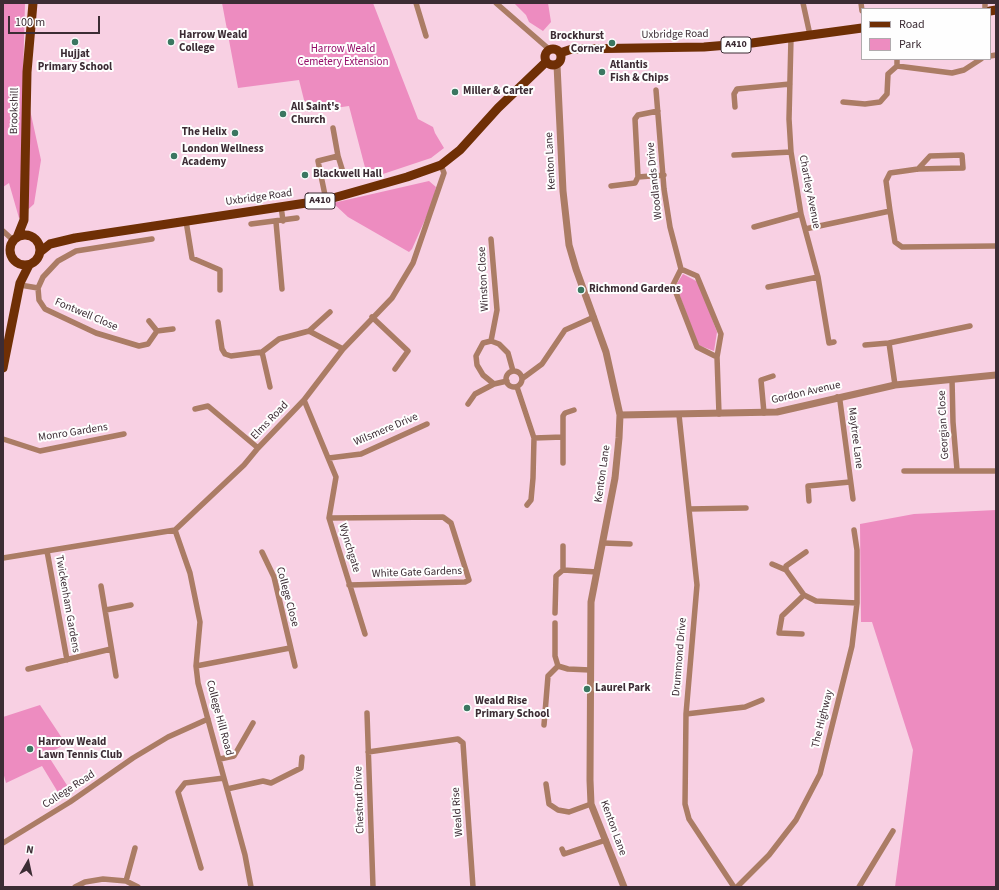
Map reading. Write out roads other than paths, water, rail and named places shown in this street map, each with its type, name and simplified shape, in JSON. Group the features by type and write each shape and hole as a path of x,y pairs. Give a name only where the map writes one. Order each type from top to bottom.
{"main road":[{"name":"Brookshill","path":"29,235 24,220 27,72 33,3"},
{"name":"Uxbridge Road","path":"560,53 572,49 718,46 861,28"},
{"path":"550,50 556,50 560,53 561,60 557,65 553,66 546,62 545,56 550,50"},
{"name":"Uxbridge Road","path":"40,252 50,244 75,238 326,200 406,177 441,165 460,150 498,108 546,62"},
{"name":"Brookshill","path":"11,242 24,220"},
{"path":"3,368 20,284 29,265 38,259 40,252 38,241 29,235 11,242 6,254 17,263 29,265"},
{"name":"Uxbridge Road","path":"38,241 50,244"},
{"path":"17,263 20,284"}],"street":[{"path":"416,3 426,36"},
{"path":"496,3 550,50"},
{"path":"803,3 810,35"},
{"name":"Chartley Avenue","path":"791,38 791,152 801,214 818,277 829,343 834,342"},
{"path":"896,60 897,66"},
{"path":"843,102 866,104 880,102 887,94 888,74 897,66 952,73 964,70 979,60"},
{"name":"Kenton Lane","path":"557,65 564,191 569,245 610,369 620,415 618,454 591,602 590,780 591,804 624,887"},
{"path":"735,107 734,94 738,89 790,84"},
{"name":"Woodlands Drive","path":"656,90 670,227 681,269"},
{"path":"611,186 635,183 638,177 635,119 638,115 658,111"},
{"path":"334,128 338,156 343,172"},
{"path":"734,155 791,152"},
{"path":"918,169 930,156 962,155 963,168 918,169 890,173 886,181 895,242 902,247 996,246"},
{"path":"326,200 318,161 338,156"},
{"name":"Elms Road","path":"175,530 244,465 258,448 304,400 343,349 392,298 413,263 444,173 441,165"},
{"path":"638,177 664,175"},
{"path":"281,206 283,220"},
{"path":"805,229 890,211"},
{"path":"754,227 801,214"},
{"path":"251,224 276,222 297,218"},
{"path":"186,221 192,258 220,270 220,290"},
{"path":"276,222 282,289"},
{"path":"143,228 145,240"},
{"path":"3,231 11,242"},
{"path":"20,284 38,288 42,277 58,261 76,251 152,239"},
{"name":"Winston Close","path":"491,239 497,310 491,341"},
{"path":"717,357 697,347 673,285 681,269 697,276 721,334 717,357 719,414"},
{"path":"768,287 818,277"},
{"name":"Fontwell Close","path":"38,288 39,300 45,309 96,333 139,346 148,344 157,331"},
{"path":"218,322 222,349 226,354 234,356 262,352 279,340 309,331 330,312"},
{"path":"506,381 510,386 517,387 522,383 523,378 542,364 566,330 594,317"},
{"path":"372,318 408,351 395,369"},
{"path":"149,321 157,331 173,329"},
{"path":"865,345 889,343 970,326"},
{"path":"309,331 343,349"},
{"path":"494,384 484,375 477,365 476,356 483,343 491,341 499,344 508,353 513,371"},
{"path":"889,343 895,385"},
{"path":"262,352 270,387"},
{"path":"506,381 508,374 513,371 520,373 523,378"},
{"name":"Gordon Avenue","path":"620,415 777,412 837,397 895,385 996,375"},
{"path":"764,413 761,380 773,376"},
{"name":"Georgian Close","path":"952,379 953,422 957,470"},
{"path":"468,404 475,394 494,384 506,381"},
{"path":"517,387 534,438 531,500 527,505"},
{"name":"Maytree Lane","path":"837,397 840,401 853,498"},
{"name":"Wynchgate","path":"304,400 336,477 329,518 365,634"},
{"path":"195,409 208,406 258,448"},
{"path":"563,463 563,416 565,413 574,410"},
{"name":"Drummond Drive","path":"679,415 697,585 686,714 685,804 689,819 734,887"},
{"name":"Wilsmere Drive","path":"328,458 362,454 426,424"},
{"name":"Monro Gardens","path":"3,439 40,451 124,434"},
{"path":"534,438 563,437"},
{"name":"Georgian Close","path":"904,471 996,471"},
{"path":"809,501 808,486 850,482"},
{"path":"689,509 746,508"},
{"name":"White Gate Gardens","path":"329,518 443,517 451,523 469,580 465,582 349,585"},
{"path":"3,558 175,530"},
{"name":"College Hill Road","path":"175,530 190,573 200,622 196,666 198,683 245,855 251,887"},
{"name":"The Highway","path":"737,887 769,854 796,820 820,774 852,646 857,603 857,550 854,530"},
{"path":"602,543 630,544"},
{"path":"563,546 563,570"},
{"name":"Twickenham Gardens","path":"47,551 66,660"},
{"name":"College Close","path":"262,552 274,577 295,666"},
{"path":"786,570 786,566 806,552"},
{"path":"772,564 786,570 804,595 816,601 857,603"},
{"path":"555,613 556,576 563,570 597,572"},
{"path":"101,586 116,676"},
{"path":"802,634 779,633 782,616 804,595"},
{"path":"106,610 131,605"},
{"path":"555,623 555,656 558,666"},
{"path":"196,666 290,648"},
{"name":"Twickenham Gardens","path":"28,669 111,649"},
{"path":"558,666 568,669 590,670"},
{"path":"544,725 548,676 558,666"},
{"path":"686,714 744,707 762,700"},
{"name":"Chestnut Drive","path":"367,713 373,887"},
{"name":"College Road","path":"3,843 70,802 133,758 168,737 208,719"},
{"path":"220,759 234,756 253,723"},
{"name":"Weald Rise","path":"368,752 458,739 463,744 473,887"},
{"path":"227,789 263,781 271,783 301,768 302,757"},
{"path":"202,868 178,792 185,784 224,778"},
{"path":"546,784 549,804 558,810 569,812 591,804"},
{"path":"859,887 893,831"},
{"path":"562,849 564,854 606,840"},
{"path":"126,881 135,848"},
{"path":"75,887 85,882 103,879 126,881 138,887"}],"place":[{"name":"Hujjat Primary School","path":"75,42"},
{"name":"Harrow Weald College","path":"171,42"},
{"name":"Brockhurst Corner","path":"612,43"},
{"name":"Atlantis Fish & Chips","path":"602,72"},
{"name":"Miller & Carter","path":"455,92"},
{"name":"All Saint's Church","path":"283,114"},
{"name":"The Helix","path":"235,133"},
{"name":"London Wellness Academy","path":"174,156"},
{"name":"Blackwell Hall","path":"305,175"},
{"name":"Richmond Gardens","path":"581,290"},
{"name":"Laurel Park","path":"587,689"},
{"name":"Weald Rise Primary School","path":"467,708"},
{"name":"Harrow Weald Lawn Tennis Club","path":"30,749"}],"park label":[{"name":"Harrow Weald Cemetery Extension","path":"343,56"}]}
